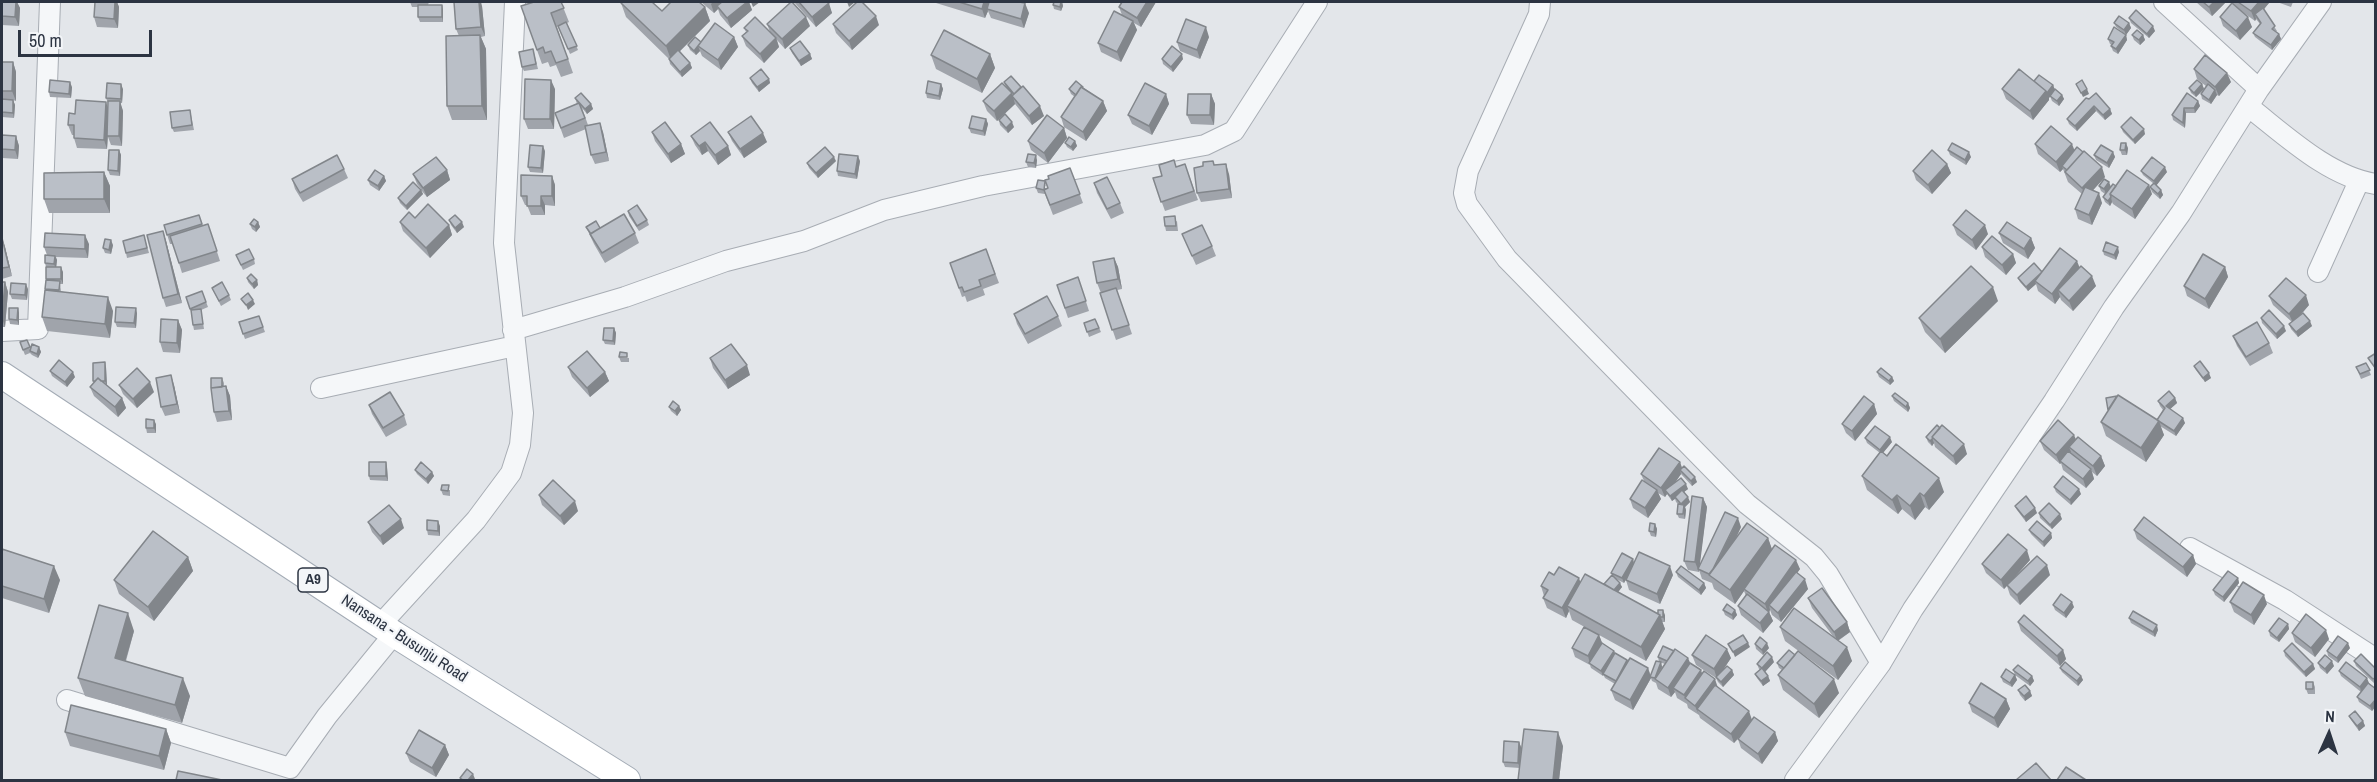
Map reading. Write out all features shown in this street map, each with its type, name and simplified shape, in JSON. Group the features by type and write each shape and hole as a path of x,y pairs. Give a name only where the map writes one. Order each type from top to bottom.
{"main road":[{"name":"Nansana - Busunju Road","path":"2,375 388,629 627,780"}],"street":[{"path":"2,331 38,329 50,2"},
{"path":"67,700 290,768 388,629 476,520 511,472 520,445 524,413 504,243 515,2"},
{"path":"321,388 514,338 726,261 804,241 884,210 983,186 1205,145 1234,131 1317,2"},
{"path":"1540,2 1539,14 1468,171 1464,193 1467,204 1507,259 1747,504 1814,557 1828,574 1881,663"},
{"path":"2164,2 2259,89"},
{"path":"1795,780 1881,663 1913,609 2114,308 2181,213 2259,89 2321,2"},
{"path":"2248,107 2334,171 2367,183 2318,272"},
{"path":"2190,548 2285,600 2376,659"}],"building":[{"path":"2,2 16,2 15,17 2,16"},
{"path":"95,2 115,2 114,19 94,17"},
{"path":"454,2 479,2 481,27 456,29"},
{"path":"534,2 561,2 564,8 551,13 568,59 556,63 551,51 545,53 543,47 537,50 521,6"},
{"path":"652,2 662,11 671,2 699,2 705,7 666,46 621,3"},
{"path":"722,2 747,2 727,18 717,6"},
{"path":"791,2 806,17 782,39 767,24"},
{"path":"799,2 827,2 829,3 812,17"},
{"path":"857,2 862,2 876,16 849,41 833,24"},
{"path":"959,2 984,2 982,9"},
{"path":"989,2 1025,3 1021,19 987,9"},
{"path":"1054,2 1061,2 1060,7 1053,5"},
{"path":"1122,2 1147,2 1137,18 1119,7"},
{"path":"2203,2 2214,2 2209,7"},
{"path":"2238,2 2259,2 2251,11"},
{"path":"2232,3 2248,17 2236,31 2220,17"},
{"path":"418,5 442,5 442,17 418,17"},
{"path":"2263,8 2275,26 2272,29 2279,34 2271,45 2253,33 2261,23 2255,14"},
{"path":"2136,10 2153,26 2147,34 2129,18"},
{"path":"1114,11 1133,21 1117,52 1098,43"},
{"path":"2119,16 2129,23 2124,30 2114,23"},
{"path":"755,17 776,38 760,54 742,36 748,31 744,28"},
{"path":"1186,19 1206,27 1197,50 1177,42"},
{"path":"566,22 577,46 568,49 558,26"},
{"path":"715,23 734,37 718,60 698,46"},
{"path":"2114,27 2126,35 2116,49 2111,46 2114,42 2108,39"},
{"path":"944,30 990,54 977,79 931,55"},
{"path":"2137,30 2143,35 2139,40 2132,35"},
{"path":"480,35 482,106 447,106 446,36"},
{"path":"695,37 701,42 694,51 688,45"},
{"path":"800,41 810,54 799,61 790,48"},
{"path":"1172,46 1182,54 1171,67 1162,59"},
{"path":"533,49 536,64 522,67 519,52"},
{"path":"678,50 690,63 680,72 669,59"},
{"path":"2205,55 2227,73 2215,87 2194,69"},
{"path":"2,62 13,62 12,91 2,91"},
{"path":"761,69 769,79 757,87 750,78"},
{"path":"2019,69 2046,91 2030,111 2002,89"},
{"path":"2039,75 2053,85 2047,93 2034,81"},
{"path":"1011,76 1021,87 1014,94 1004,82"},
{"path":"525,79 551,80 550,119 524,119"},
{"path":"50,80 70,82 69,94 49,92"},
{"path":"2082,80 2087,89 2081,93 2076,84"},
{"path":"2197,80 2202,84 2194,93 2189,88"},
{"path":"928,81 941,84 939,96 926,93"},
{"path":"1076,81 1083,87 1076,95 1069,89"},
{"path":"107,83 121,84 121,99 106,98"},
{"path":"1002,83 1012,93 994,111 983,101"},
{"path":"1145,83 1166,94 1149,126 1128,115"},
{"path":"2208,84 2215,90 2209,100 2201,94"},
{"path":"1023,86 1040,106 1029,116 1012,96"},
{"path":"1081,87 1103,101 1083,132 1061,117"},
{"path":"2055,89 2062,95 2057,101 2050,96"},
{"path":"581,93 591,104 585,109 575,98"},
{"path":"2096,93 2110,109 2103,115 2094,106 2075,126 2067,119 2086,98 2089,99"},
{"path":"2187,93 2198,101 2194,108 2184,108 2183,123 2172,115"},
{"path":"1188,94 1211,94 1210,115 1187,115"},
{"path":"2,99 13,100 13,113 2,112"},
{"path":"76,100 106,102 104,140 74,138 74,125 68,125 69,113 75,114"},
{"path":"108,101 120,101 119,136 107,136"},
{"path":"579,103 585,118 561,128 555,113"},
{"path":"190,110 192,125 172,128 170,112"},
{"path":"1005,114 1012,122 1006,128 999,120"},
{"path":"1047,115 1064,128 1044,153 1028,141"},
{"path":"751,116 763,133 740,149 728,132"},
{"path":"972,116 986,119 983,131 969,128"},
{"path":"2131,117 2144,129 2133,140 2121,127"},
{"path":"665,122 681,144 668,154 652,132"},
{"path":"710,122 728,146 715,155 705,142 699,146 691,136"},
{"path":"600,123 606,152 591,155 585,126"},
{"path":"2051,126 2072,144 2056,162 2035,144"},
{"path":"2,135 16,136 15,150 2,149"},
{"path":"1069,137 1075,141 1071,147 1065,143"},
{"path":"1952,143 1969,152 1965,160 1948,150"},
{"path":"2121,143 2126,143 2125,150 2120,150"},
{"path":"530,145 543,146 541,168 528,167"},
{"path":"2101,145 2113,152 2107,163 2094,155"},
{"path":"825,147 834,157 816,173 807,163"},
{"path":"2077,147 2083,152 2067,170 2062,166"},
{"path":"109,150 119,150 118,171 108,170"},
{"path":"1932,150 1947,164 1928,185 1913,171"},
{"path":"2084,151 2102,167 2082,188 2065,172"},
{"path":"839,154 858,156 855,174 837,171"},
{"path":"1028,154 1036,155 1034,163 1026,162"},
{"path":"337,155 344,169 300,193 292,179"},
{"path":"436,157 447,170 423,188 413,174"},
{"path":"2152,157 2165,167 2154,181 2141,171"},
{"path":"1174,160 1176,167 1185,164 1194,191 1161,202 1153,178 1162,176 1159,165"},
{"path":"1213,161 1214,165 1226,164 1229,189 1197,193 1194,168 1203,166 1203,162"},
{"path":"1070,168 1080,194 1050,205 1044,190 1048,188 1045,180 1049,179 1048,176"},
{"path":"375,170 384,176 378,186 368,180"},
{"path":"2127,170 2149,185 2132,209 2110,194"},
{"path":"104,172 104,199 44,199 44,173"},
{"path":"521,175 552,176 552,196 541,196 541,206 527,206 527,196 521,196"},
{"path":"1107,177 1120,203 1107,209 1094,183"},
{"path":"2104,179 2109,182 2104,189 2099,186"},
{"path":"1038,180 1045,181 1044,190 1036,188"},
{"path":"413,182 421,190 406,206 398,198"},
{"path":"2154,183 2161,190 2158,194 2150,187"},
{"path":"2113,184 2116,186 2108,201 2103,197"},
{"path":"2085,187 2099,193 2089,215 2075,209"},
{"path":"428,204 449,225 426,248 400,222 409,212 415,218"},
{"path":"637,205 647,220 637,226 628,211"},
{"path":"1966,210 1985,225 1972,240 1953,225"},
{"path":"624,214 635,233 602,253 590,234"},
{"path":"199,215 202,224 167,235 164,225"},
{"path":"455,215 462,222 455,228 449,220"},
{"path":"1175,216 1176,226 1165,226 1164,217"},
{"path":"254,219 258,222 255,227 250,224"},
{"path":"596,221 600,228 591,234 586,227"},
{"path":"2007,222 2031,238 2024,249 1999,233"},
{"path":"208,224 217,251 179,263 170,236"},
{"path":"1202,225 1212,246 1192,256 1182,234"},
{"path":"163,231 178,294 163,298 147,235"},
{"path":"45,233 85,235 85,249 44,247"},
{"path":"144,235 147,248 126,253 123,241"},
{"path":"1992,236 2013,254 2002,265 1982,247"},
{"path":"2,238 9,267 2,268"},
{"path":"105,239 111,240 109,250 103,248"},
{"path":"2106,242 2118,247 2114,255 2103,251"},
{"path":"2060,248 2077,261 2052,294 2035,281"},
{"path":"249,249 254,259 241,265 236,255"},
{"path":"986,249 995,274 979,280 981,286 964,292 962,287 959,288 950,263"},
{"path":"2203,254 2225,267 2205,299 2184,286"},
{"path":"45,255 55,256 54,264 45,263"},
{"path":"1114,258 1118,279 1097,283 1093,262"},
{"path":"2034,263 2042,272 2026,287 2018,278"},
{"path":"1971,266 1993,287 1940,339 1919,318"},
{"path":"2081,266 2092,276 2069,301 2058,290"},
{"path":"46,267 61,267 61,279 46,279"},
{"path":"251,274 257,280 252,284 247,278"},
{"path":"1078,277 1086,301 1065,308 1057,285"},
{"path":"2286,278 2306,295 2289,314 2269,296"},
{"path":"46,280 60,281 59,290 45,289"},
{"path":"2,282 5,282 2,316"},
{"path":"222,282 229,295 219,301 212,288"},
{"path":"11,283 26,284 25,295 10,294"},
{"path":"1116,288 1129,325 1112,330 1100,293"},
{"path":"45,290 108,297 105,324 42,317"},
{"path":"202,291 206,302 190,309 186,297"},
{"path":"248,293 253,300 246,305 241,299"},
{"path":"1047,296 1058,316 1025,334 1014,314"},
{"path":"116,307 136,308 134,323 115,322"},
{"path":"9,308 18,308 17,320 9,319"},
{"path":"201,309 203,324 193,325 191,310"},
{"path":"2269,310 2284,326 2276,334 2261,318"},
{"path":"2303,313 2310,321 2296,332 2289,324"},
{"path":"259,316 263,327 243,334 239,322"},
{"path":"161,319 178,320 177,343 160,342"},
{"path":"1095,319 1099,328 1087,332 1084,323"},
{"path":"2257,322 2269,343 2246,357 2233,336"},
{"path":"604,328 614,328 613,341 603,340"},
{"path":"27,340 30,347 23,350 20,342"},
{"path":"32,344 39,347 37,354 30,351"},
{"path":"731,344 747,365 725,380 710,358"},
{"path":"587,351 605,372 587,388 568,367"},
{"path":"620,352 627,353 627,357 619,357"},
{"path":"2376,353 2376,369 2368,358"},
{"path":"59,360 73,372 65,382 50,371"},
{"path":"2200,361 2209,373 2203,378 2194,366"},
{"path":"105,362 105,381 98,378 93,381 93,363"},
{"path":"2366,363 2370,370 2360,374 2356,367"},
{"path":"137,368 150,382 133,399 119,385"},
{"path":"1881,368 1892,377 1889,381 1877,372"},
{"path":"171,375 177,404 161,407 156,378"},
{"path":"98,378 122,398 115,407 90,387"},
{"path":"211,378 222,378 222,387 211,388"},
{"path":"226,386 229,411 214,412 211,388"},
{"path":"2169,391 2175,398 2166,406 2183,418 2174,431 2157,420 2165,408 2158,401"},
{"path":"390,392 404,415 383,428 369,405"},
{"path":"1895,393 1908,403 1906,407 1892,396"},
{"path":"2118,395 2159,421 2141,448 2101,422"},
{"path":"1864,396 1874,404 1852,431 1842,424"},
{"path":"2117,396 2108,410 2106,398"},
{"path":"673,401 679,406 675,411 669,407"},
{"path":"146,419 154,420 154,428 146,428"},
{"path":"2058,420 2074,435 2056,455 2040,441"},
{"path":"1937,425 1940,428 1930,441 1926,437"},
{"path":"1942,425 1964,444 1953,456 1932,437"},
{"path":"1875,426 1890,437 1880,450 1865,438"},
{"path":"2078,437 2101,456 2093,466 2069,447"},
{"path":"1896,444 1939,478 1924,496 1920,493 1910,506 1897,495 1892,500 1862,476 1881,451 1887,456"},
{"path":"1659,448 1680,462 1661,488 1641,474"},
{"path":"2068,451 2091,469 2083,479 2060,461"},
{"path":"369,462 386,462 386,476 369,476"},
{"path":"421,462 432,472 426,479 415,470"},
{"path":"1684,466 1695,477 1691,481 1680,470"},
{"path":"2063,476 2079,489 2070,500 2054,487"},
{"path":"1681,478 1686,484 1670,496 1665,490"},
{"path":"553,480 575,501 560,516 539,495"},
{"path":"1642,480 1657,490 1645,508 1630,499"},
{"path":"442,485 449,485 448,491 441,490"},
{"path":"1682,490 1688,497 1681,504 1675,497"},
{"path":"1692,496 1703,498 1695,562 1684,561"},
{"path":"2026,496 2035,508 2024,517 2015,506"},
{"path":"2049,503 2060,514 2050,525 2039,513"},
{"path":"1678,504 1684,505 1683,514 1677,514"},
{"path":"389,505 401,519 380,536 368,522"},
{"path":"1725,512 1738,518 1709,574 1698,569"},
{"path":"2144,517 2193,555 2183,567 2134,530"},
{"path":"427,520 438,521 438,531 427,530"},
{"path":"2037,521 2051,533 2043,542 2029,530"},
{"path":"1650,523 1655,524 1654,532 1649,531"},
{"path":"1747,523 1768,538 1730,590 1709,575"},
{"path":"153,531 188,557 148,607 114,580"},
{"path":"2008,534 2027,550 2001,580 1982,564"},
{"path":"1775,545 1796,560 1765,604 1744,589"},
{"path":"2,549 54,566 44,599 2,586"},
{"path":"1639,552 1670,566 1657,594 1626,580"},
{"path":"1622,553 1633,559 1622,578 1611,573"},
{"path":"2037,556 2047,565 2017,595 2007,585"},
{"path":"1681,566 1704,583 1699,590 1676,572"},
{"path":"1559,567 1579,578 1562,608 1543,598 1548,590 1541,586 1549,572 1554,575"},
{"path":"2228,571 2238,578 2223,597 2213,590"},
{"path":"1796,572 1805,579 1778,613 1769,605"},
{"path":"1585,574 1660,615 1641,647 1567,606"},
{"path":"1612,575 1620,583 1614,590 1604,584"},
{"path":"2243,582 2264,595 2251,615 2230,602"},
{"path":"1822,588 1847,622 1834,632 1808,598"},
{"path":"1747,594 1769,612 1760,623 1738,606"},
{"path":"2061,594 2072,602 2064,613 2053,605"},
{"path":"1727,604 1735,610 1732,615 1723,610"},
{"path":"99,605 128,613 115,658 183,678 175,705 78,678"},
{"path":"1794,608 1847,647 1833,666 1780,627"},
{"path":"1658,610 1663,610 1663,617 1660,617"},
{"path":"2133,611 2157,625 2153,632 2129,618"},
{"path":"2306,614 2326,630 2311,648 2292,633"},
{"path":"2024,615 2063,650 2057,656 2018,622"},
{"path":"2279,618 2288,624 2277,638 2269,631"},
{"path":"1584,627 1599,635 1588,656 1572,648"},
{"path":"1706,635 1727,649 1714,669 1692,655"},
{"path":"1743,635 1748,643 1733,652 1728,644"},
{"path":"2338,636 2348,643 2337,658 2327,651"},
{"path":"1760,637 1767,643 1762,650 1755,644"},
{"path":"1602,643 1614,651 1601,671 1589,663"},
{"path":"2292,643 2313,664 2304,672 2284,651"},
{"path":"1663,646 1674,651 1667,661 1658,657"},
{"path":"1675,649 1688,658 1668,688 1655,679"},
{"path":"1789,650 1795,655 1784,668 1777,663"},
{"path":"1798,651 1834,679 1814,704 1778,675"},
{"path":"1767,652 1772,657 1762,668 1757,664"},
{"path":"1615,653 1627,660 1616,681 1603,674"},
{"path":"2361,654 2376,669 2376,677 2373,679 2354,661"},
{"path":"2325,655 2332,661 2325,669 2318,663"},
{"path":"1630,658 1648,668 1630,700 1611,690"},
{"path":"1656,661 1661,662 1655,678 1650,677"},
{"path":"2065,662 2081,676 2077,681 2060,668"},
{"path":"2346,662 2367,678 2360,687 2339,671"},
{"path":"1690,663 1701,670 1684,695 1673,688"},
{"path":"2018,665 2032,676 2028,681 2013,670"},
{"path":"1727,666 1732,670 1721,682 1716,677"},
{"path":"1762,668 1768,676 1761,681 1755,674"},
{"path":"2006,669 2015,675 2010,683 2001,677"},
{"path":"1704,671 1715,679 1695,706 1685,698"},
{"path":"2306,682 2313,682 2313,689 2306,689"},
{"path":"1981,683 2006,699 1994,718 1969,703"},
{"path":"2368,683 2376,689 2376,699 2370,706 2357,697"},
{"path":"1715,685 1749,711 1731,734 1697,709"},
{"path":"2025,685 2030,691 2024,696 2018,690"},
{"path":"71,705 166,729 159,756 65,732"},
{"path":"2355,711 2363,721 2357,726 2349,716"},
{"path":"1754,717 1775,732 1758,754 1738,739"},
{"path":"1524,729 1558,732 1553,780 1518,780"},
{"path":"419,730 445,745 432,768 406,753"},
{"path":"1504,741 1519,742 1518,763 1503,762"},
{"path":"2036,763 2051,780 2016,780"},
{"path":"2066,767 2086,780 2057,780"},
{"path":"467,769 473,774 468,780 463,780 460,778"},
{"path":"178,771 222,780 176,780"}]}
